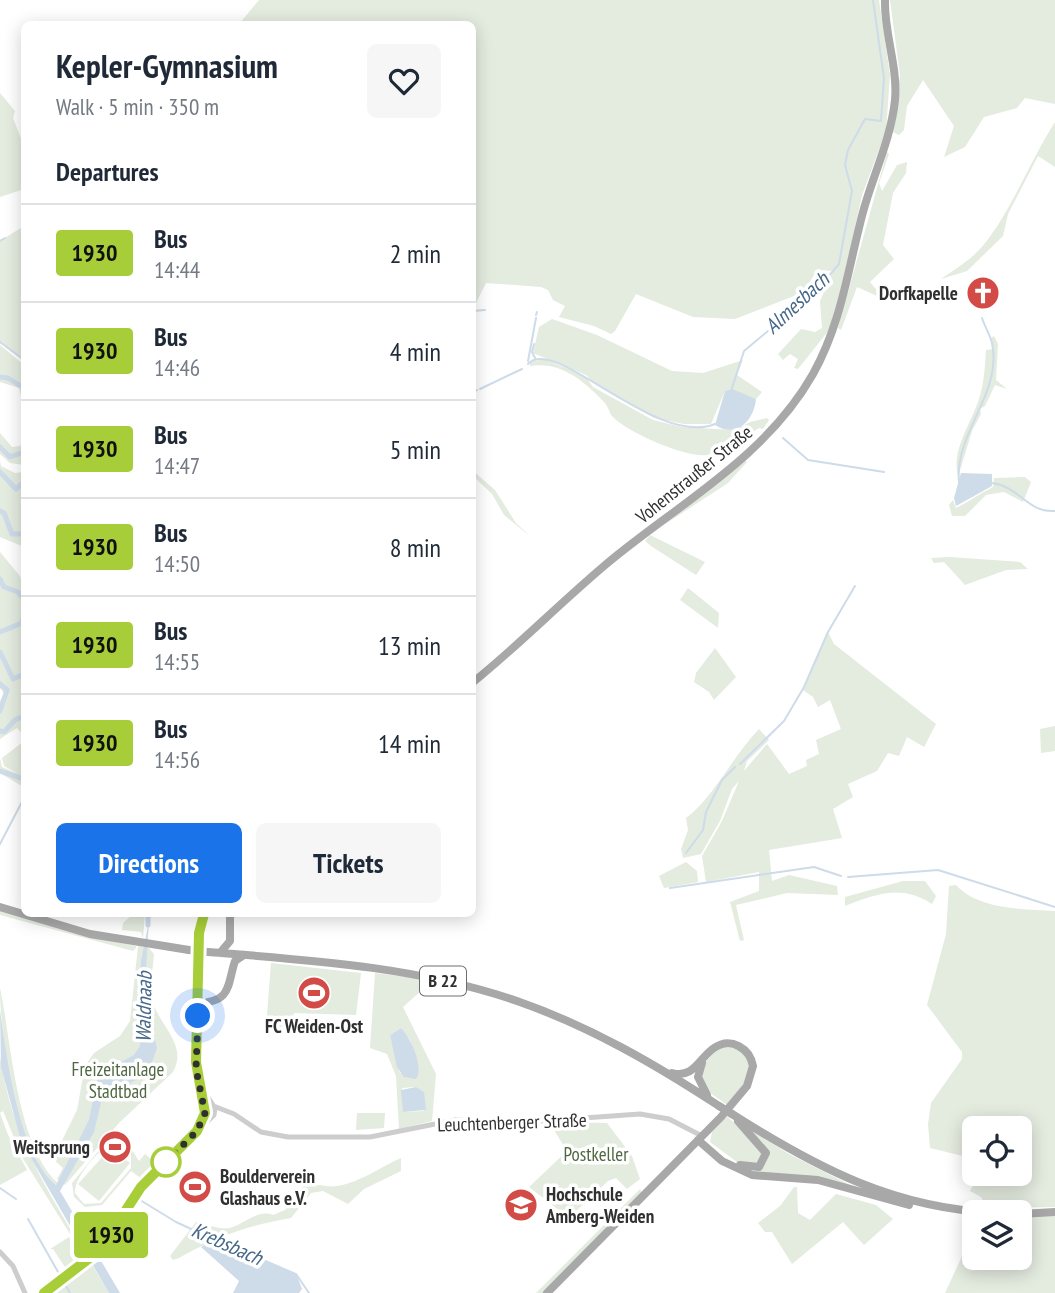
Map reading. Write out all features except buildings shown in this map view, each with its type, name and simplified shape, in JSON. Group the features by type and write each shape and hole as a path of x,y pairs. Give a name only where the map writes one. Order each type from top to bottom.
{"main road":[{"name":"Vohenstraußer Straße","path":"476,679 603,567 744,457 786,414 812,375 833,332 848,287 868,196 889,132 895,99 885,0"},
{"name":"B 22","path":"0,907 21,914"},
{"name":"B 22","path":"31,917 132,942 422,977 513,1000 600,1036 657,1067 820,1167 872,1189 936,1206 962,1209"},
{"path":"203,917 199,941 198,1003 214,1002 225,993 231,982 237,958 244,955"},
{"path":"230,917 230,941 233,948 244,955"},
{"path":"230,941 220,953 230,959 233,967"},
{"name":"B 22","path":"657,1067 683,1074 721,1045 735,1044 750,1056 753,1070 747,1086 713,1125"},
{"name":"B 22","path":"705,1057 698,1073 698,1082 717,1105"},
{"path":"700,1138 735,1163 748,1168 759,1167 765,1157 765,1149 734,1115"},
{"path":"547,1293 713,1125"},
{"path":"700,1138 709,1150 732,1167 752,1175 809,1179 909,1205 936,1206"},
{"path":"684,1155 699,1149 709,1150"},
{"path":"1032,1213 1055,1212"}],"street":[{"path":"197,1131 206,1110 196,1062 198,1003"},
{"path":"202,1087 214,1106 214,1115"},
{"path":"206,1110 214,1106"},
{"name":"Leuchtenberger Straße","path":"214,1106 261,1132 288,1137 369,1137 455,1120 520,1122 640,1114 663,1116 700,1138"},
{"path":"206,1110 214,1115"},
{"path":"44,1293 97,1253 141,1187 214,1115 226,1111"},
{"name":"Leuchtenberger Straße","path":"678,1123 700,1138"},
{"path":"694,1132 713,1125"},
{"path":"0,1252 13,1266 25,1293"}],"green space":[{"path":"259,0 879,0 890,75 886,131 862,195 839,302 829,330 798,369 794,368 798,359 790,354 783,360 778,354 801,329 815,332 822,328 820,301 833,271 817,270 804,292 735,319 693,317 636,294 611,334 594,326 559,317 565,306 553,300 548,290 541,287 486,283 476,303 476,21 242,21"},
{"path":"890,0 1055,0 1055,104 1025,98 1017,108 984,117 965,147 944,157 954,126 923,80 907,106 904,130 899,135 893,132 900,75"},
{"path":"0,93 15,111 13,118 21,138 21,190 0,197"},
{"path":"1055,122 1055,167 1038,156 1008,214 1003,236 967,271 941,279 972,257 987,241 1008,209"},
{"path":"887,152 889,154 879,183 882,191 897,165 907,162 906,173 893,193 883,245 894,259 870,282 884,299 857,287 841,330 838,328"},
{"path":"21,228 21,357 0,343 0,241"},
{"path":"552,319 597,335 672,371 703,373 743,360 737,375 762,392 756,399 732,390 725,391 711,424 684,424 654,418 595,384 586,375 533,353 539,327"},
{"path":"994,336 998,344 996,380 1007,389 995,385 985,406 980,409 981,414 972,431 958,477 959,447 979,399 986,350 994,349 991,338"},
{"path":"0,345 21,362 21,396 19,388 0,382"},
{"path":"544,359 585,376 593,387 653,420 682,427 735,430 750,422 767,418 769,420 763,429 759,428 720,451 707,455 685,452 657,443 619,422 596,394 571,374 552,367 530,366 530,362"},
{"path":"0,433 12,447 21,444 21,465 10,463 0,454"},
{"path":"0,461 1,466 15,473 21,472 21,546 0,537"},
{"path":"747,462 728,483 653,532"},
{"path":"476,473 495,490 516,523 531,537 504,515 492,494 476,479"},
{"path":"1025,477 1031,482 1023,502 1004,492 986,495 965,516 952,516 949,505 953,500 956,508 993,487 994,478"},
{"path":"650,535 705,562 696,575 645,541"},
{"path":"0,552 21,579 21,733 17,728 0,739 0,701 4,694 0,688"},
{"path":"931,558 1020,562 1028,569 1006,570 965,585 944,562 934,563"},
{"path":"688,588 719,613 718,628 680,600"},
{"path":"828,632 834,644 936,724 924,747 907,737 899,756 888,753 877,771 848,784 853,797 833,809 842,838 769,850 772,881 789,875 837,886 838,895 787,893 736,905 744,940 740,941 730,902 759,891 759,872 706,882 702,856 722,821 739,781 732,789 720,821 701,854 683,858 681,849 688,830 686,818 706,799 759,729 769,740 747,761 744,771 767,744 789,774 807,766 806,760 819,754 816,740 841,729 830,700 818,707 813,697 803,690"},
{"path":"715,648 736,677 714,700 709,692 694,682 696,673"},
{"path":"1055,726 1055,751 1041,753 1040,729"},
{"path":"21,743 21,785 0,773 0,758 2,767 18,774 4,766 2,758"},
{"path":"686,862 697,871 698,882 664,888 659,876"},
{"path":"903,881 925,881 936,896 932,904 910,894 889,893 845,906 845,897"},
{"path":"956,885 989,904 1055,911 1055,1207 1032,1207 1032,1200 983,1200 970,1191 973,1186 1032,1186 1032,1116 962,1116 962,1156 930,1148 928,1124 931,1103 962,1059 962,1052 927,1005 946,934 949,886"},
{"path":"0,909 136,948 133,951 0,915"},
{"path":"130,917 145,917 143,938 141,932 122,930 123,923"},
{"name":"Freizeitanlage Stadtbad","path":"138,946 149,948 154,954 151,985 153,1003 172,1037 177,1063 173,1072 119,1123 65,1185 57,1179 63,1168 53,1159 77,1110 85,1066 94,1053 120,1036 130,1021"},
{"name":"FC Weiden-Ost","path":"271,963 361,973 356,1015 294,1013 289,1031 266,1028"},
{"path":"375,973 433,980 403,1007 436,1074 432,1121 399,1129 396,1076 387,1054 370,1048","holes":["401,1028 410,1040 418,1067 400,1073 390,1035","415,1087 424,1092 424,1111 403,1112 402,1088"]},
{"path":"0,988 12,1063 25,1119 33,1145 44,1166 58,1183 55,1185 42,1170 30,1148 21,1122 7,1063"},
{"path":"723,1047 738,1049 748,1057 751,1075 727,1105 702,1087 701,1068 713,1053"},
{"path":"0,1056 13,1112 22,1137 45,1184 87,1257 85,1258 22,1157 3,1111 0,1113"},
{"path":"0,1113 8,1135 27,1170 0,1185"},
{"path":"357,1113 385,1113 384,1128 356,1130"},
{"path":"727,1116 762,1149 762,1162 741,1165 710,1142 712,1132"},
{"name":"Postkeller","path":"549,1122 607,1123 632,1156 640,1179 627,1189 616,1178 608,1181 569,1218 529,1187 567,1151"},
{"path":"742,1125 789,1154 856,1188 819,1177 773,1175 747,1170 761,1168 766,1160 765,1147"},
{"path":"110,1137 128,1144 139,1161 145,1154 156,1163 142,1179 131,1171 102,1205 85,1207 74,1197 72,1183","holes":["115,1142 125,1144 131,1151 131,1168 101,1203 84,1204 75,1193 83,1171 95,1156 109,1145"]},
{"path":"114,1144 117,1146 114,1151 130,1163 99,1201 78,1184"},
{"path":"707,1146 713,1149 735,1165 721,1157"},
{"path":"401,1158 401,1171 364,1189 348,1204 323,1191 311,1193 291,1218 233,1233 173,1260 170,1256 196,1222 230,1228 256,1215 273,1215 285,1210 304,1185 346,1184"},
{"path":"794,1187 797,1187 798,1213 810,1220 836,1194 876,1205 893,1219 864,1245 843,1222 792,1264 772,1232 765,1232 758,1223 780,1206"},
{"path":"640,1189 642,1194 543,1293 536,1293"},
{"path":"1032,1216 1055,1216 1055,1293 945,1293 962,1256 962,1270 1032,1270"},
{"path":"69,1237 83,1260 67,1270 53,1249 50,1249"},
{"path":"91,1263 109,1293 57,1293 55,1290"}],"water":[{"path":"732,389 756,399 748,420 730,430 715,425 725,391"},
{"path":"961,473 992,474 992,486 956,506 954,498"},
{"path":"149,921 144,999 157,1048 152,1062 138,1071 140,1078 124,1086 115,1081 103,1094 94,1132 60,1191 120,1293 109,1293 21,1141 1,1067 0,1010 16,1103 24,1128 32,1152 43,1171 56,1185 89,1120 98,1075 134,1055 140,1046 141,961"},
{"path":"401,1028 415,1053 418,1067 416,1079 404,1077 397,1067 390,1035"},
{"path":"416,1087 424,1092 426,1110 403,1112 401,1090"},
{"path":"214,1238 296,1273 302,1289 299,1293 233,1293 239,1281 201,1247"}],"waterway":[{"name":"Almesbach","path":"731,391 744,351 817,290 839,264 852,191 845,165 848,150 865,119 881,121 884,78 873,0"},
{"path":"0,241 5,238"},
{"name":"Almesbach","path":"476,311 485,310"},
{"name":"Almesbach","path":"528,361 536,318"},
{"path":"959,482 959,464 991,379 994,361 992,343 982,318"},
{"path":"0,342 21,358"},
{"name":"Almesbach","path":"534,344 532,352 535,358"},
{"name":"Almesbach","path":"528,364 541,359 560,364 664,421 691,427 715,424"},
{"path":"480,389 522,369"},
{"name":"Waldnaab","path":"0,377 8,378 21,386"},
{"path":"783,438 808,460 884,472"},
{"name":"Waldnaab","path":"0,447 10,457 21,453"},
{"name":"Waldnaab","path":"0,472 16,489 21,485"},
{"path":"992,483 1010,489 1037,508 1055,511"},
{"name":"Waldnaab","path":"0,511 4,513 12,534 21,534"},
{"name":"Waldnaab","path":"0,579 4,587 21,596"},
{"path":"740,764 784,721 804,687 828,632 855,586"},
{"name":"Waldnaab","path":"0,632 21,623"},
{"name":"Waldnaab","path":"0,652 13,679 21,675"},
{"name":"Waldnaab","path":"0,684 7,690 0,711"},
{"name":"Waldnaab","path":"0,731 4,732 21,717"},
{"path":"686,853 703,830 706,812 722,780 735,767"},
{"name":"Waldnaab","path":"0,771 21,778"},
{"name":"Almesbach","path":"0,844 21,804"},
{"path":"670,888 814,867 841,876"},
{"path":"848,877 938,870 1055,907"},
{"name":"Waldnaab","path":"148,917 148,925"},
{"path":"0,1188 16,1199"},
{"name":"Krebsbach","path":"140,1200 176,1222 213,1239"},
{"path":"28,1219 70,1293"},
{"name":"Krebsbach","path":"296,1274 309,1293"}],"bus line":[{"name":"1930","path":"44,1293 100,1250 141,1187 197,1131 205,1113 196,1062 199,933 203,917"}],"place":[{"name":"Dorfkapelle","path":"983,293"},
{"name":"FC Weiden-Ost","path":"314,993"},
{"name":"Weitsprung","path":"115,1147"},
{"name":"Boulderverein Glashaus e.V.","path":"195,1187"},
{"name":"Hochschule Amberg-Weiden","path":"521,1205"}],"route":[{"path":"166,1162 197,1131 205,1113 202,1087 196,1069 198,1016"}]}
